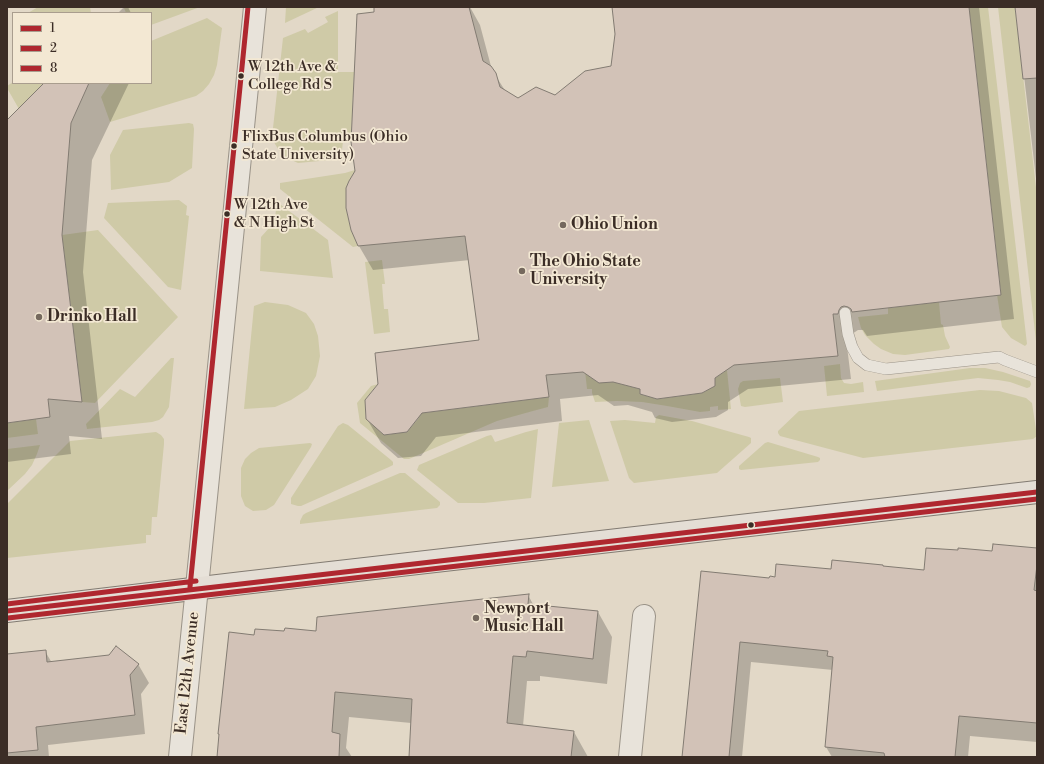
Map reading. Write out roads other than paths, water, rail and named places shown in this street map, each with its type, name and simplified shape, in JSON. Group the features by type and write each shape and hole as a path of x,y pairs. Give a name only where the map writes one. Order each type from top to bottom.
{"main road":[{"path":"7,611 1037,492"}],"street":[{"name":"East 12th Avenue","path":"180,757 255,7"},
{"path":"630,757 644,616"}],"lane":[{"path":"845,313 852,348 858,358 867,365 876,368 886,369 996,357 1037,372"}],"place":[{"name":"W 12th Ave & College Rd S","path":"241,76"},
{"name":"FlixBus Columbus (Ohio State University)","path":"234,146"},
{"name":"W 12th Ave & N High St","path":"227,214"},
{"name":"Ohio Union","path":"563,225"},
{"name":"The Ohio State University","path":"522,271"},
{"name":"Drinko Hall","path":"39,317"},
{"name":"Newport Music Hall","path":"476,618"}]}
